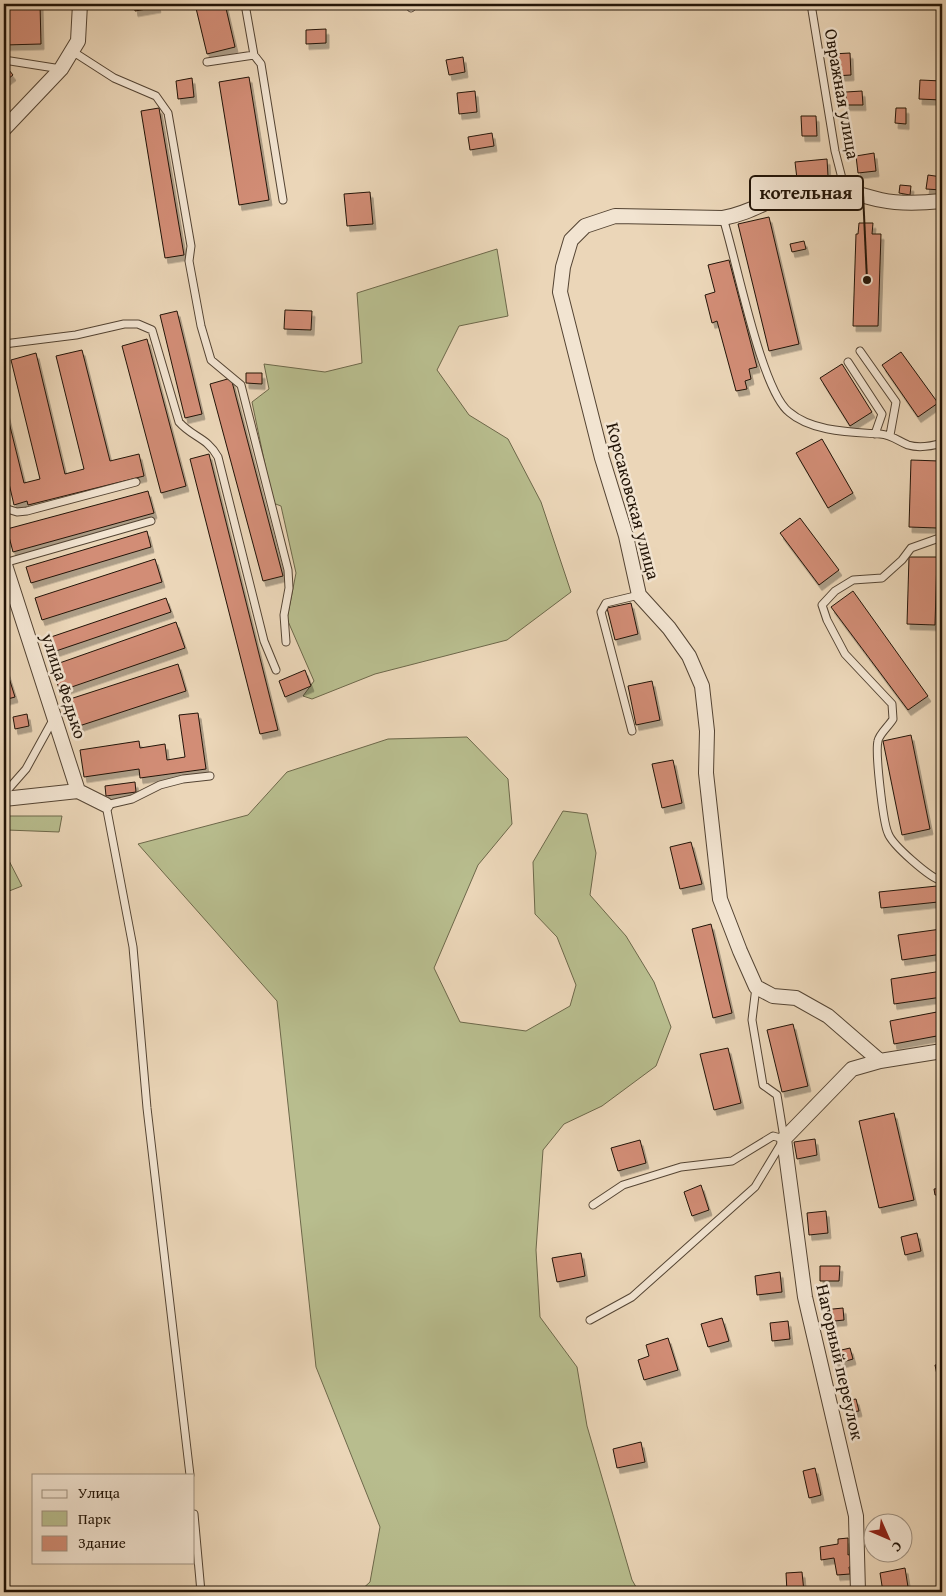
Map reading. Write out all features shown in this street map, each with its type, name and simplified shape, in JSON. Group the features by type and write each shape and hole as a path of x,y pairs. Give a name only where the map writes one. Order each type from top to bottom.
{"street":[{"path":"4,129 62,69 78,41 80,4"},
{"path":"723,218 740,216 784,193 820,187 845,190 882,200 942,201"},
{"name":"Корсаковская улица","path":"723,218 615,216 585,226 571,240 563,267 560,292 602,458 626,536 639,595 669,628 689,656 702,686 707,731 706,773 720,899 756,987"},
{"name":"улица Федько","path":"4,563 78,792"},
{"path":"4,799 78,792 106,805"},
{"path":"756,987 773,996 796,998 828,1016 880,1061"},
{"path":"784,1139 852,1069 880,1061 942,1051"},
{"name":"Нагорный переулок","path":"784,1139 805,1297 856,1516 858,1592"}],"lane":[{"path":"245,4 254,55 261,64 283,200"},
{"name":"Овражная улица","path":"811,4 834,151 845,190"},
{"path":"72,51 114,78 156,96 168,113 191,246 189,261 201,326 211,360 241,385 288,570 289,588 284,615 286,642"},
{"path":"207,62 254,55"},
{"path":"4,60 62,69"},
{"path":"723,218 762,364 787,412 807,424 854,433 890,435 909,445 932,446 942,444"},
{"path":"4,344 76,335 124,324 138,324 152,330 179,422 186,430 212,446 218,457 264,641 276,670"},
{"path":"860,351 896,402 890,435"},
{"path":"848,362 882,414 875,434"},
{"path":"4,508 18,512 27,511 136,482"},
{"path":"4,563 151,521"},
{"path":"942,537 911,548 902,560 882,578 853,580 835,591 822,605 827,620 845,654 892,704 893,719 878,738 876,753 888,834 911,859 936,880 942,881"},
{"path":"632,731 601,612 606,603 639,595"},
{"path":"4,794 26,769 50,730 54,717"},
{"path":"190,1474 147,1108 133,947 106,805 132,799 160,785 182,779 210,776"},
{"path":"590,1320 632,1297 755,1187 784,1139 777,1095 763,1085 752,1020 756,987"},
{"path":"593,1205 623,1185 681,1167 732,1161 773,1136 784,1139"},
{"path":"195,1525 201,1592"}],"green space":[{"path":"497,249 508,316 459,326 437,370 469,415 508,439 541,502 571,592 507,640 375,674 312,699 303,696 314,681 287,619 296,573 281,506 273,503 252,402 269,389 264,364 325,372 362,363 357,293"},
{"path":"467,737 508,779 512,824 478,865 434,968 460,1022 526,1031 570,1006 576,985 557,937 535,914 533,862 563,811 587,814 596,853 590,895 626,936 654,982 671,1027 656,1066 602,1106 564,1124 543,1150 536,1250 540,1317 577,1367 587,1426 632,1580 639,1592 359,1592 370,1582 380,1527 316,1367 277,1001 138,844 248,815 287,772 388,739"},
{"path":"4,816 62,816 59,832 7,830 4,850"},
{"path":"4,851 22,886 4,893"}],"building":[{"path":"4,4 40,4 41,44 4,45"},
{"path":"134,4 157,4 158,7 135,11"},
{"path":"195,4 225,4 235,47 207,54"},
{"path":"326,29 326,43 306,44 306,30"},
{"path":"850,53 851,75 834,76 832,54"},
{"path":"463,57 465,72 449,75 446,60"},
{"path":"5,65 13,75 4,82 4,67"},
{"path":"249,77 269,200 239,205 219,82"},
{"path":"192,78 194,97 178,99 176,81"},
{"path":"920,80 942,81 942,100 919,99"},
{"path":"475,91 477,112 459,114 457,93"},
{"path":"862,91 863,105 846,105 846,92"},
{"path":"159,108 184,255 165,258 141,111"},
{"path":"896,108 906,108 906,124 895,123"},
{"path":"801,116 816,116 817,136 802,136"},
{"path":"492,133 494,146 470,150 468,137"},
{"path":"874,153 876,171 858,173 856,156"},
{"path":"827,159 828,176 797,179 795,162"},
{"path":"928,175 942,177 942,190 926,189"},
{"path":"900,185 911,186 910,195 899,193"},
{"path":"370,192 373,224 347,226 344,194"},
{"path":"769,217 799,344 769,351 738,224"},
{"path":"859,223 873,223 872,234 881,234 878,326 853,326 856,234 858,234"},
{"path":"804,241 806,249 792,252 790,244"},
{"path":"729,260 757,367 749,369 751,379 745,381 747,389 736,391 717,321 712,323 705,295 715,292 708,265"},
{"path":"285,310 312,311 311,330 284,329"},
{"path":"177,311 202,414 185,418 160,315"},
{"path":"147,339 186,486 161,493 122,346"},
{"path":"82,350 110,461 139,454 144,476 28,505 27,501 14,505 4,462 4,402 24,483 40,479 11,360 36,353 65,474 84,469 56,356"},
{"path":"901,352 938,403 918,417 882,365"},
{"path":"842,364 872,412 850,426 820,378"},
{"path":"246,373 262,373 262,384 246,383"},
{"path":"231,378 283,576 263,581 210,384"},
{"path":"822,439 853,493 828,508 796,453"},
{"path":"209,454 278,730 260,734 190,459"},
{"path":"911,460 939,461 937,528 909,527"},
{"path":"148,491 154,513 13,552 7,529"},
{"path":"800,518 839,570 819,585 780,533"},
{"path":"147,531 151,547 31,583 26,567"},
{"path":"909,557 937,557 935,625 907,624"},
{"path":"155,559 162,582 42,620 35,598"},
{"path":"853,591 928,696 908,710 831,607"},
{"path":"166,598 171,612 53,652 48,638"},
{"path":"631,603 638,634 615,640 607,608"},
{"path":"176,622 185,648 60,691 51,666"},
{"path":"4,662 15,697 4,700"},
{"path":"178,664 186,691 76,727 67,700"},
{"path":"305,670 311,686 285,697 279,681"},
{"path":"652,681 660,720 636,725 628,686"},
{"path":"198,713 206,769 140,778 139,769 84,777 80,750 139,741 140,748 165,744 167,760 185,757 179,715"},
{"path":"27,714 29,726 15,729 13,717"},
{"path":"911,735 930,829 902,835 883,741"},
{"path":"673,760 682,803 662,808 652,764"},
{"path":"135,782 136,792 106,796 105,786"},
{"path":"691,842 702,884 680,889 670,847"},
{"path":"937,886 938,902 881,908 879,892"},
{"path":"711,924 732,1013 713,1018 692,929"},
{"path":"941,929 942,954 902,960 898,935"},
{"path":"942,971 942,997 894,1004 891,979"},
{"path":"942,1011 942,1035 894,1044 890,1021"},
{"path":"793,1024 808,1086 782,1092 767,1030"},
{"path":"728,1048 741,1103 714,1110 700,1054"},
{"path":"894,1113 914,1200 879,1208 859,1121"},
{"path":"815,1139 817,1155 797,1159 794,1142"},
{"path":"640,1140 646,1163 618,1171 611,1148"},
{"path":"701,1185 709,1210 692,1216 684,1192"},
{"path":"942,1188 942,1195 935,1195 934,1189"},
{"path":"826,1211 828,1233 809,1235 807,1213"},
{"path":"917,1233 921,1251 905,1255 901,1237"},
{"path":"581,1253 585,1276 557,1282 552,1258"},
{"path":"820,1266 840,1266 839,1281 820,1281"},
{"path":"780,1272 782,1292 757,1295 755,1276"},
{"path":"843,1308 844,1320 825,1322 823,1310"},
{"path":"722,1318 729,1341 708,1347 701,1324"},
{"path":"788,1321 790,1339 772,1341 770,1323"},
{"path":"668,1338 678,1370 644,1380 638,1360 649,1356 646,1345"},
{"path":"850,1348 853,1359 836,1364 833,1352"},
{"path":"942,1364 942,1399 935,1365"},
{"path":"856,1399 859,1411 845,1413 843,1401"},
{"path":"641,1442 645,1462 617,1468 613,1449"},
{"path":"815,1468 821,1495 809,1498 803,1471"},
{"path":"848,1538 848,1555 851,1554 853,1566 849,1567 850,1574 837,1575 834,1558 821,1560 820,1547 838,1544 838,1539"},
{"path":"905,1568 908,1587 883,1592 880,1573"},
{"path":"802,1572 804,1592 787,1592 786,1573"}],"place":[{"name":"котельная","path":"867,280"}]}
